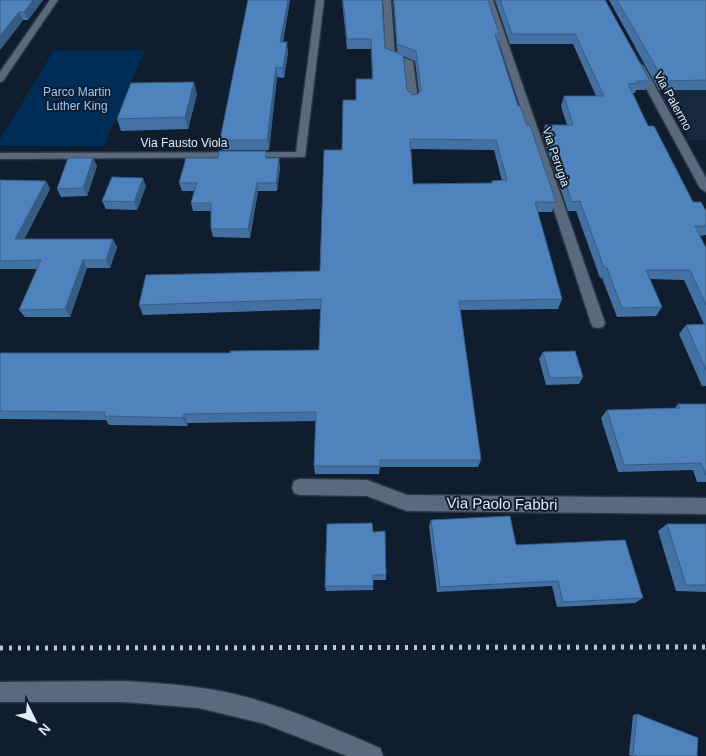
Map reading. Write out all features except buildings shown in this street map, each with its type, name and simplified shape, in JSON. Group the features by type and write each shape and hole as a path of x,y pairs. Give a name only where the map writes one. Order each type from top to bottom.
{"street":[{"path":"0,79 13,54 54,0"},
{"name":"Via Fausto Viola","path":"0,156 301,155 320,0"},
{"path":"387,0 391,57 408,61 413,100"},
{"name":"Via Perugia","path":"489,0 598,323"},
{"name":"Via Palermo","path":"633,54 706,188"},
{"name":"Via Paolo Fabbri","path":"300,487 367,488 407,503 706,506"},
{"path":"0,692 158,693 200,698 288,720 372,756"}],"shaded area":[{"path":"632,46 706,46 706,140 684,140 688,136 672,109 666,107"}],"green space":[{"name":"Parco Martin Luther King","path":"54,50 145,50 104,146 0,146 0,140"}],"railway":[{"path":"0,648 706,647"}]}
